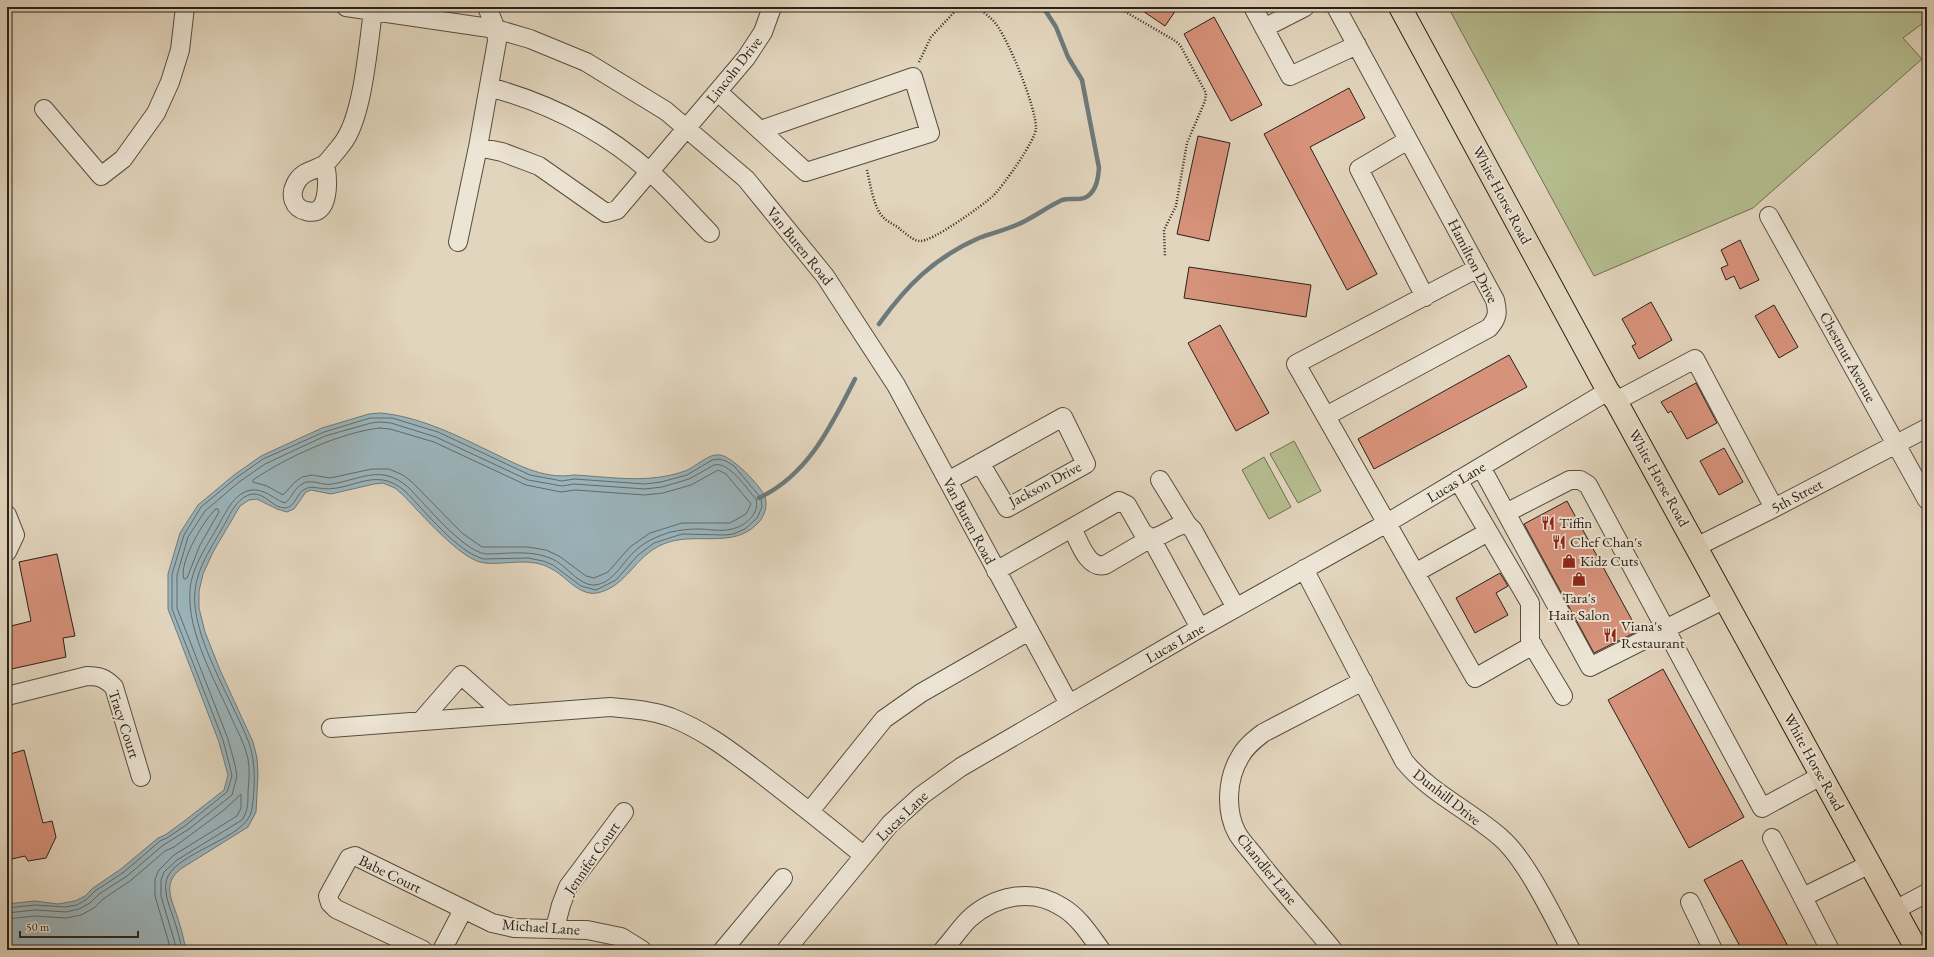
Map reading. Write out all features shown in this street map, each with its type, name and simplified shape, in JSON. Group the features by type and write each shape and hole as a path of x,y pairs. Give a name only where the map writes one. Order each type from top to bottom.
{"main road":[{"name":"White Horse Road","path":"1400,7 1917,950"}],"street":[{"path":"44,109 101,176 123,160 156,113 170,82 180,50 185,7"},
{"name":"Van Buren Road","path":"346,7 496,28 530,39 586,62 666,111 688,128 746,179 825,276 896,385 1069,704"},
{"path":"458,242 478,147 497,41 496,28 487,7"},
{"name":"Lincoln Drive","path":"478,147 502,152 539,166 606,213 617,210 746,58 763,32 772,7"},
{"path":"1253,7 1290,76 1357,45"},
{"path":"1264,28 1305,7"},
{"name":"Hamilton Drive","path":"1326,416 1489,328 1496,320 1498,312 1495,300 1336,7"},
{"path":"325,164 350,133 363,86 374,11"},
{"path":"718,92 806,172 930,134 913,77 761,130"},
{"path":"489,87 511,93 543,105 577,121 619,148 650,172 710,233"},
{"path":"1408,140 1359,169 1424,297"},
{"name":"Chestnut Avenue","path":"1769,216 1927,500"},
{"path":"1478,268 1296,364 1476,678 1533,645"},
{"name":"Lucas Lane","path":"786,950 890,824 922,795 961,766 1386,523 1458,480 1612,396 1695,359 1774,508"},
{"name":"Jackson Drive","path":"948,481 980,463 1063,417 1086,464 1007,508 980,463"},
{"name":"5th Street","path":"1696,546 1774,508 1927,428"},
{"path":"1481,467 1590,667 1725,599"},
{"path":"1160,480 1187,524 1193,530 1236,608"},
{"path":"1458,480 1530,603 1530,640 1563,696"},
{"path":"1506,513 1570,480 1584,482 1588,485 1762,808 1821,776"},
{"path":"996,571 1119,501 1127,504 1143,533 1151,538 1200,628"},
{"path":"7,514 15,535 7,552"},
{"path":"1072,528 1089,558 1093,563 1099,566 1105,565 1151,538 1156,538 1180,524 1187,524"},
{"path":"1415,574 1488,532"},
{"name":"Dunhill Drive","path":"1304,570 1404,761 1426,783 1499,836 1512,848 1542,897 1571,950"},
{"path":"810,810 884,719 921,693 1029,631"},
{"path":"422,722 461,675 506,715"},
{"name":"Tracy Court","path":"7,696 87,676 98,676 107,679 114,687 140,777"},
{"name":"Chandler Lane","path":"1333,950 1274,880 1237,833 1232,821 1229,801 1233,772 1240,756 1250,744 1263,733 1363,681"},
{"path":"331,728 610,707 646,710 670,717 720,743 810,810 863,855"},
{"name":"Jennifer Court","path":"555,928 561,905 568,887 624,812"},
{"path":"1772,838 1830,950"},
{"name":"Babe Court","path":"423,950 336,909 330,903 328,896 349,858 354,856 463,910"},
{"path":"1802,897 1870,864"},
{"path":"722,950 783,878"},
{"path":"1895,910 1927,893"},
{"path":"943,950 968,920 981,910 995,901 1014,896 1034,896 1050,900 1063,907 1075,917 1101,950"},
{"path":"1690,902 1712,950"},
{"path":"442,950 463,910"},
{"name":"Michael Lane","path":"463,910 492,923 514,928 587,930 622,938 642,950"}],"path":[{"path":"913,77 931,37 959,7"},
{"path":"862,155 880,214 883,218 910,237 919,241 930,239 982,206 994,195 1029,147 1036,128 1016,62 996,23 978,7"},
{"path":"1117,7 1180,45 1206,93 1205,101 1187,143 1176,206 1164,230 1165,257"}],"green space":[{"path":"1448,7 1927,7 1927,20 1903,38 1922,59 1753,208 1594,276"},
{"path":"1294,441 1321,491 1298,503 1270,454"},
{"path":"1264,457 1291,507 1269,519 1242,470"}],"water":[{"path":"380,413 408,418 435,427 462,438 518,465 540,473 551,475 644,479 671,475 685,471 711,456 720,455 732,460 746,472 758,486 766,500 765,512 762,519 757,524 738,536 715,539 680,540 669,542 658,547 649,553 627,575 611,588 593,593 580,590 550,568 542,565 526,562 485,563 476,560 453,545 395,488 383,483 331,494 311,490 306,492 294,509 287,512 277,509 257,499 249,500 240,506 213,552 203,574 199,591 199,608 205,632 220,670 253,742 257,758 258,774 256,812 248,827 182,868 171,880 170,893 186,950 7,950 7,904 35,901 58,904 75,901 85,896 93,888 121,869 158,838 165,835 183,822 224,790 228,775 219,742 168,609 168,574 180,533 198,505 234,475 261,456 322,428 369,414"}],"building":[{"path":"1137,7 1178,7 1165,26"},
{"path":"1214,17 1262,105 1231,121 1184,34"},
{"path":"1349,88 1365,118 1310,147 1377,274 1347,290 1264,134"},
{"path":"1198,136 1230,143 1209,241 1177,234"},
{"path":"1740,240 1759,280 1740,289 1734,276 1726,280 1721,268 1728,265 1721,250"},
{"path":"1189,267 1311,285 1306,317 1184,298"},
{"path":"1651,302 1672,340 1639,359 1632,346 1636,344 1622,319"},
{"path":"1774,305 1798,347 1779,358 1755,316"},
{"path":"1220,325 1269,413 1236,431 1188,343"},
{"path":"1509,355 1527,387 1374,469 1358,439"},
{"path":"1696,383 1717,423 1687,439 1671,411 1668,413 1661,402"},
{"path":"1724,448 1743,482 1719,495 1700,461"},
{"path":"1567,501 1638,631 1594,653 1524,524"},
{"path":"57,554 75,636 63,638 66,657 7,670 7,627 31,621 19,562"},
{"path":"1500,573 1508,586 1496,593 1508,615 1475,633 1456,598"},
{"path":"1663,669 1744,817 1689,848 1608,700"},
{"path":"24,750 43,823 52,821 56,837 46,858 28,861 25,856 7,860 7,755"},
{"path":"1742,860 1790,950 1742,950 1704,880"}],"waterway":[{"path":"879,324 911,285 948,254 979,238 1020,224 1062,200 1085,198 1095,187 1099,168 1082,80 1068,57 1056,27 1043,7"},
{"path":"759,498 792,476 805,462 827,431 855,379"}],"place":[{"name":"Tiffin","path":"1548,523"},
{"name":"Chef Chan's","path":"1559,542"},
{"name":"Kidz Cuts","path":"1569,561"},
{"name":"Tara's Hair Salon","path":"1579,579"},
{"name":"Viana's Restaurant","path":"1610,635"}]}
